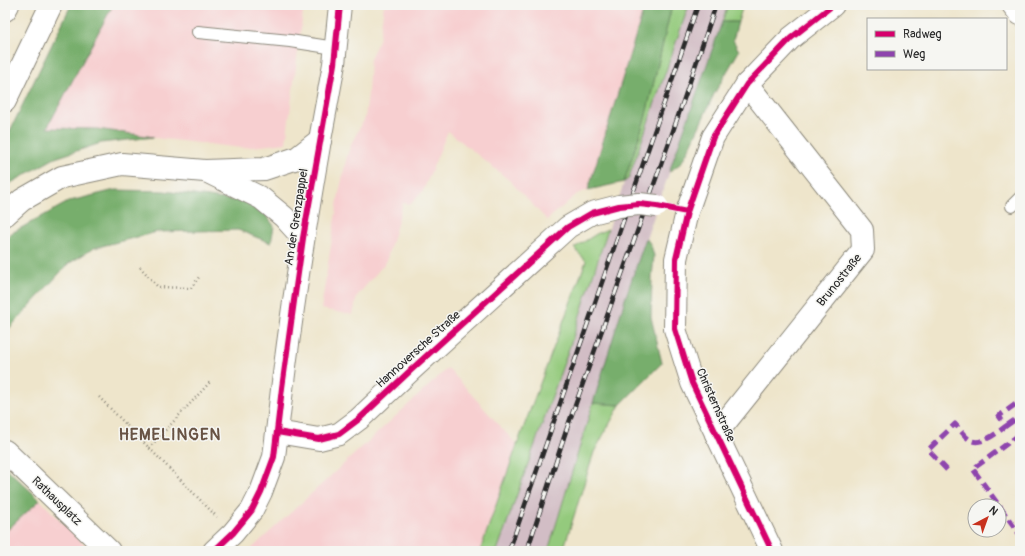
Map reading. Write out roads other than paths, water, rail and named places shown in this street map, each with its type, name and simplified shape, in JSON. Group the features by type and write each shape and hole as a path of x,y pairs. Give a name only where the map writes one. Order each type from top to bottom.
{"main road":[{"path":"5,10 8,5"},
{"path":"5,101 50,5"},
{"name":"An der Grenzpappel","path":"276,432 303,238 334,64 340,5"},
{"name":"Christernstraße","path":"772,551 692,383 676,329 676,259 687,212 713,137 747,84 791,38 833,5"},
{"path":"1013,5 1020,14"},
{"name":"Brunostraße","path":"716,434 863,250 862,230 747,84"},
{"path":"5,215 22,200 62,177 122,164 205,171 264,169 297,158 320,140"},
{"path":"205,171 261,198 284,217 303,238"},
{"name":"Hannoversche Straße","path":"276,432 319,439 339,434 359,419 568,227 592,213 619,206 639,204 687,212"},
{"path":"214,551 233,533 252,510 261,492 274,456 276,432"},
{"name":"Rathausplatz","path":"5,451 109,551"}],"lane":[{"path":"198,32 290,41 335,48"}],"railway":[{"path":"509,551 698,5"},
{"path":"527,551 566,431 673,131 716,5"}],"district":[{"name":"HEMELINGEN","path":"170,434"}]}
